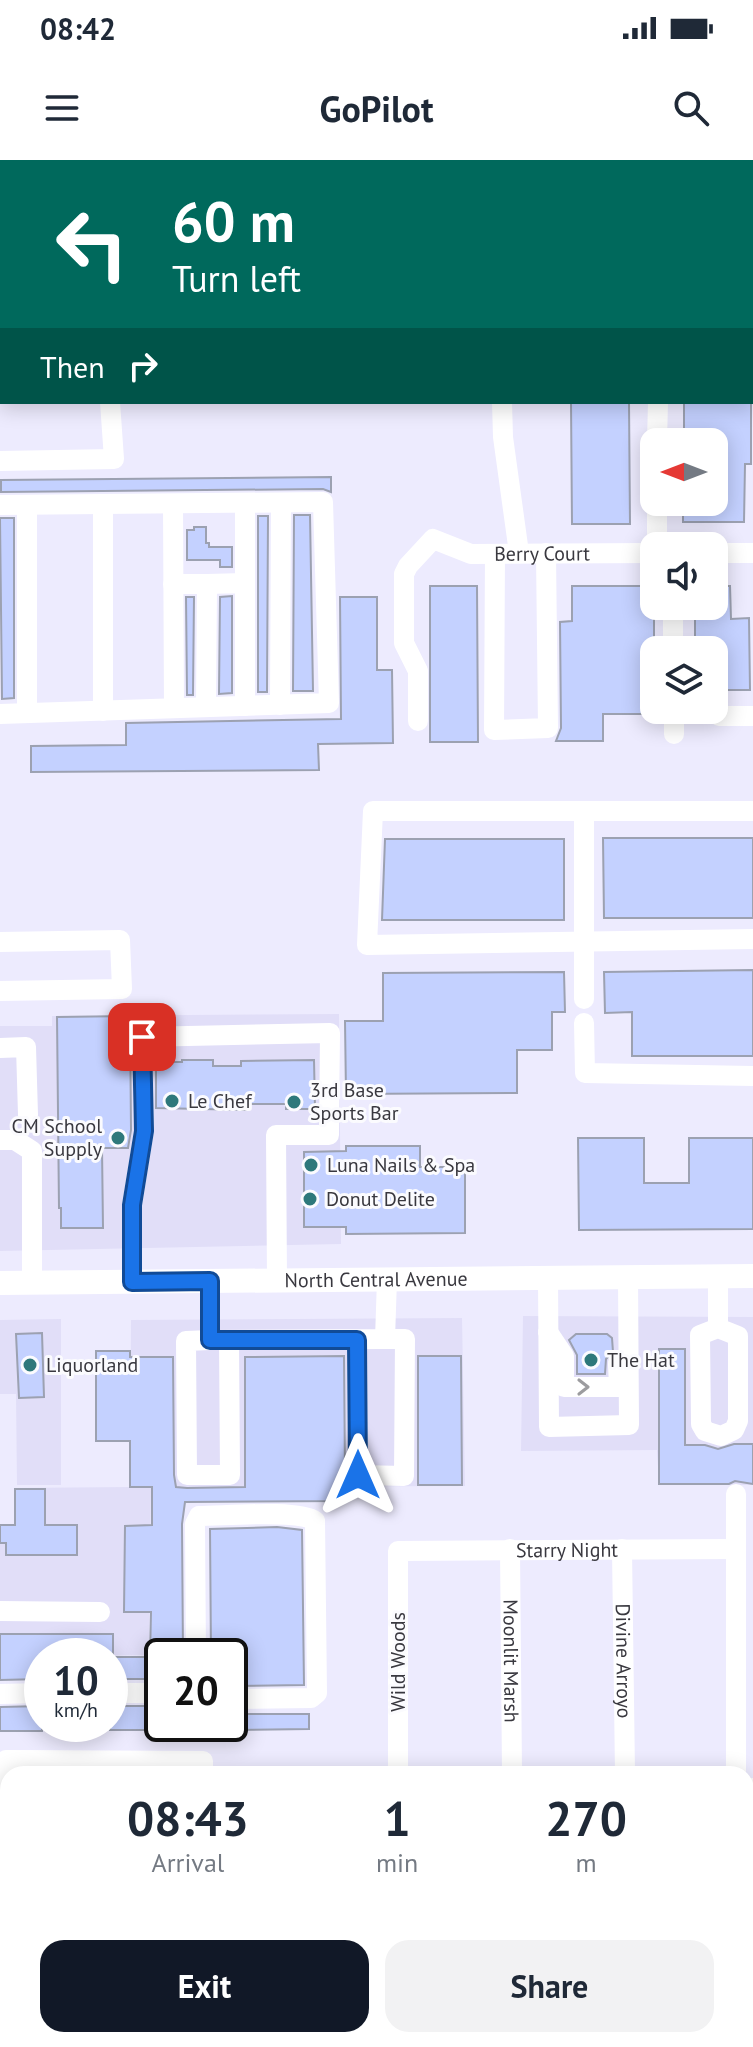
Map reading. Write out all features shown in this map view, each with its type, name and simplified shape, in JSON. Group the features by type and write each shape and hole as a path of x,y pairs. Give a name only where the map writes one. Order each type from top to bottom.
{"main road":[{"name":"North Central Avenue","path":"0,1283 753,1276"}],"street":[{"path":"0,461 114,459 110,404"},
{"path":"502,404 503,437 519,553"},
{"path":"657,428 658,404"},
{"path":"0,505 323,502 329,703 0,714"},
{"path":"245,503 245,706"},
{"path":"280,705 281,503"},
{"path":"103,504 103,711"},
{"path":"173,504 174,708"},
{"path":"27,505 27,713"},
{"name":"Berry Court","path":"418,721 418,671 404,643 404,574 433,539 471,554 640,553"},
{"path":"495,554 494,730 548,728 546,553"},
{"path":"728,553 753,553"},
{"path":"173,584 245,583"},
{"path":"206,707 207,584"},
{"path":"728,716 753,716"},
{"path":"674,724 674,734"},
{"path":"753,811 373,811 367,945 753,939"},
{"path":"584,811 584,999"},
{"path":"0,942 120,940 122,989 0,991"},
{"path":"584,1023 585,1073 753,1076"},
{"path":"132,1282 132,1205 144,1131 142,1037 330,1033 329,1135 276,1135 277,1281"},
{"path":"0,1048 26,1047 28,1115"},
{"path":"0,1140 15,1140 32,1151 32,1283"},
{"path":"718,1276 718,1328"},
{"path":"548,1278 549,1427 629,1425 628,1277"},
{"path":"385,1339 387,1279"},
{"path":"210,1281 220,1340 230,1475 187,1475 186,1341 220,1340 405,1339 404,1476 358,1475 357,1340"},
{"path":"718,1328 738,1336 745,1421 721,1436 705,1431 701,1424 700,1335 718,1328"},
{"path":"548,1332 564,1356 564,1387 619,1387 618,1352 628,1331"},
{"path":"736,1494 736,1766"},
{"path":"196,1638 195,1524 199,1516 296,1515 312,1518 315,1521 317,1693 311,1698 248,1699"},
{"name":"Moonlit Marsh","path":"510,1549 512,1766"},
{"name":"Divine Arroyo","path":"622,1549 625,1766"},
{"name":"Starry Night","path":"398,1551 736,1549"},
{"name":"Wild Woods","path":"398,1551 398,1766"},
{"path":"0,1611 100,1612"},
{"path":"0,1694 24,1693"},
{"path":"5,1766 6,1760 90,1766"}],"shaded area":[{"path":"339,1014 341,1244 0,1251 0,1026 52,1026 52,1016"},
{"path":"523,1316 753,1317 753,1485 659,1485 657,1450 521,1451"},
{"path":"462,1318 465,1486 151,1487 149,1638 144,1638 144,1655 128,1655 128,1638 24,1638 24,1657 0,1657 0,1524 14,1524 15,1488 130,1487 131,1320"},
{"path":"61,1319 61,1485 17,1485 16,1394 0,1394 0,1320"}],"building":[{"path":"571,404 629,404 630,524 572,524"},
{"path":"684,404 751,404 751,464 745,464 744,522 683,522 683,516 728,516 728,428 684,428"},
{"path":"331,477 331,492 323,489 1,492 1,480"},
{"path":"294,515 310,515 313,691 293,691"},
{"path":"258,516 268,516 267,692 258,692"},
{"path":"0,518 14,518 14,698 2,699"},
{"path":"194,527 206,527 209,547 232,547 232,567 220,567 220,560 187,560 187,530 194,530"},
{"path":"430,586 477,586 478,742 430,742"},
{"path":"572,586 640,586 640,620 654,620 654,636 640,636 640,714 603,714 603,741 556,741 561,728 560,622 572,621"},
{"path":"730,586 731,619 749,618 750,690 728,690 728,636 695,636 695,620 728,620"},
{"path":"232,596 232,693 219,694 220,597"},
{"path":"186,597 194,597 193,695 187,695"},
{"path":"340,597 377,597 377,670 392,670 393,743 318,744 319,770 31,772 31,746 126,745 126,723 341,719"},
{"path":"603,838 753,838 753,918 604,918"},
{"path":"385,839 564,839 564,920 382,920"},
{"path":"753,970 753,1056 632,1056 632,1012 605,1013 604,972"},
{"path":"564,972 565,1012 552,1012 552,1050 517,1050 517,1093 346,1094 345,1021 383,1021 383,973"},
{"path":"130,1016 131,1130 128,1148 102,1148 103,1228 61,1228 57,1017"},
{"path":"213,1060 213,1066 241,1066 241,1061 314,1060 315,1109 286,1109 286,1104 248,1104 248,1110 156,1108 156,1062"},
{"path":"578,1138 644,1138 644,1183 689,1183 689,1138 753,1138 753,1229 579,1230"},
{"path":"346,1146 420,1146 420,1167 465,1167 465,1233 346,1234 346,1227 304,1227 304,1152 346,1151"},
{"name":"Liquorland","path":"42,1333 44,1397 19,1398 16,1334"},
{"name":"The Hat","path":"576,1334 607,1334 612,1338 613,1352 606,1359 605,1374 577,1374 577,1355 569,1340"},
{"path":"659,1349 685,1349 685,1445 705,1445 718,1449 734,1444 753,1444 753,1484 735,1481 729,1484 659,1484"},
{"path":"96,1351 130,1351 130,1357 173,1357 176,1487 245,1487 245,1357 344,1356 345,1475 349,1486 343,1486 343,1501 185,1502 182,1524 183,1638 150,1638 151,1612 124,1612 125,1526 152,1525 152,1487 130,1487 130,1441 96,1441"},
{"path":"418,1356 461,1356 462,1485 418,1485"},
{"path":"15,1489 45,1489 45,1525 77,1525 77,1555 6,1555 6,1543 0,1543 0,1525 15,1525"},
{"path":"277,1527 302,1530 304,1685 248,1686 248,1638 211,1638 210,1529"},
{"path":"0,1634 113,1634 113,1638 24,1638 24,1679 0,1680"},
{"path":"128,1657 144,1657 144,1679 128,1679"},
{"path":"24,1706 24,1731 0,1731 0,1707"},
{"path":"128,1706 144,1706 144,1730 128,1730"},
{"path":"248,1714 309,1714 309,1729 248,1730"}],"place":[{"name":"Le Chef","path":"172,1101"},
{"name":"3rd Base Sports Bar","path":"294,1102"},
{"name":"CM School Supply","path":"118,1138"},
{"name":"Luna Nails & Spa","path":"311,1165"},
{"name":"Donut Delite","path":"310,1199"},
{"name":"The Hat","path":"591,1360"},
{"name":"Liquorland","path":"30,1365"}],"route":[{"path":"142,1037 144,1131 132,1205 132,1282 210,1281 210,1340 357,1340 358,1475"}]}
